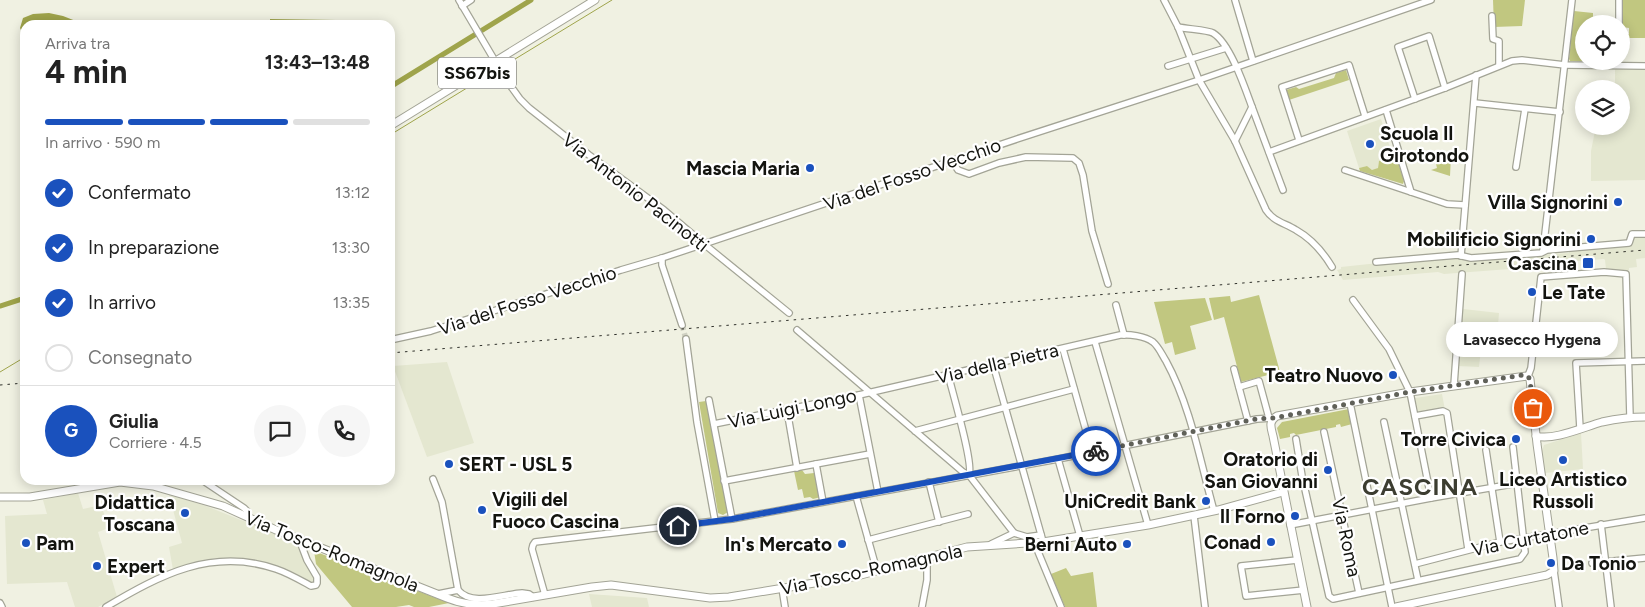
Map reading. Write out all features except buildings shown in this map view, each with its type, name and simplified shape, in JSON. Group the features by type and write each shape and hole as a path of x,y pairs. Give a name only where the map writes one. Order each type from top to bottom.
{"main road":[{"name":"SS67bis","path":"395,123 499,66 595,0"},
{"path":"1308,607 1283,492 1283,482 1271,425 1272,418 1410,392 1523,375 1528,376 1554,571 1547,575 1396,607"},
{"path":"1536,436 1549,437 1630,417 1645,417"},
{"path":"1538,451 1549,437"},
{"name":"Via Tosco-Romagnola","path":"0,498 30,497 100,485"},
{"name":"Via Tosco-Romagnola","path":"157,485 216,504 461,603 477,605 611,585 719,598 878,571 967,548 1034,542 1042,538 1080,536 1148,525 1194,516 1283,492"}],"street":[{"path":"460,3 471,0"},
{"path":"1164,0 1178,27 1199,80 1235,141 1261,201 1270,216 1277,222 1296,229 1320,248 1332,267"},
{"path":"1235,0 1253,61"},
{"name":"Via del Fosso Vecchio","path":"395,339 425,333 662,258 1199,80 1431,0"},
{"path":"1543,251 1572,0"},
{"path":"1619,0 1619,15"},
{"name":"Via Antonio Pacinotti","path":"460,3 520,99 534,113 664,210 789,313"},
{"path":"1492,16 1493,39 1499,40 1499,65"},
{"path":"1178,27 1213,33 1226,48 1237,67 1283,190"},
{"path":"1415,99 1398,47 1428,36 1445,88"},
{"path":"1168,66 1226,48"},
{"path":"1269,152 1445,88 1499,65 1522,60 1575,65"},
{"path":"1299,140 1282,86 1349,65 1365,116"},
{"path":"1630,65 1645,66"},
{"path":"1461,256 1476,75"},
{"path":"1475,103 1560,112"},
{"path":"1235,141 1252,107"},
{"path":"1516,167 1525,108"},
{"path":"1386,110 1411,192"},
{"path":"952,161 958,170 969,174 999,163 1026,157 1073,158 1077,161 1083,175 1092,231 1108,284"},
{"path":"1346,170 1447,204 1464,205"},
{"path":"1376,262 1461,256 1471,258 1541,254 1543,251 1629,243 1632,234 1645,234"},
{"path":"662,258 662,265 682,325"},
{"path":"1528,376 1531,368 1541,277 1604,272 1626,274 1630,417"},
{"path":"1454,385 1462,274"},
{"path":"1353,300 1389,349 1410,392 1431,498"},
{"path":"1116,305 1124,335 1146,338 1156,346 1177,384 1214,511"},
{"path":"796,330 883,402 963,472 969,475 1014,533 1027,537 1042,538 993,364"},
{"name":"Via della Pietra","path":"871,392 1124,335"},
{"path":"686,339 697,422 715,521"},
{"path":"1094,342 1148,525"},
{"path":"1063,349 1092,452"},
{"path":"1580,428 1576,363 1645,361"},
{"path":"1234,369 1248,421"},
{"path":"948,374 960,418 971,471 969,475"},
{"path":"545,595 532,549 536,542 732,519 1272,418 1259,381 1239,387"},
{"path":"882,389 883,402"},
{"path":"915,431 1074,389"},
{"name":"Via Luigi Longo","path":"714,424 871,392"},
{"path":"859,395 878,492"},
{"path":"709,400 732,519"},
{"path":"1350,403 1392,607"},
{"path":"786,410 797,468"},
{"path":"1415,416 1447,412 1468,549"},
{"path":"1384,422 1418,580"},
{"name":"Via Roma","path":"1324,432 1359,593"},
{"path":"1296,439 1329,596 1333,599 1520,559 1525,552 1512,447"},
{"path":"1486,450 1500,542"},
{"path":"724,481 870,454"},
{"path":"1058,459 1080,536"},
{"path":"816,464 823,502"},
{"path":"433,479 442,502 458,590 466,597 475,599 522,593 533,597"},
{"path":"1290,525 1372,508 1542,479"},
{"path":"929,482 939,522"},
{"path":"210,485 244,508 248,512 248,518"},
{"path":"856,496 878,571"},
{"path":"868,540 968,514"},
{"path":"1194,516 1205,607"},
{"name":"Via Curtatone","path":"1415,564 1500,542 1645,518"},
{"path":"1601,524 1607,561 1611,607"},
{"path":"988,545 1014,533"},
{"path":"106,607 161,578 213,561 238,561 263,565 285,572 311,586 316,584 317,579 299,539"},
{"path":"1034,542 1061,607"},
{"path":"922,607 928,580 927,557"},
{"path":"1592,563 1645,558"},
{"path":"1297,560 1241,566 1246,596 1304,590"},
{"path":"1554,571 1558,607"},
{"path":"782,588 785,607"},
{"path":"438,594 458,590"},
{"path":"0,603 2,607"}],"shaded area":[{"path":"1493,0 1525,0 1522,26 1494,27"},
{"path":"1622,0 1645,0 1645,38 1630,38 1630,15 1622,15"},
{"path":"1574,11 1593,13 1593,15 1575,15 1575,61 1570,61"},
{"path":"49,13 73,20 22,20 33,14"},
{"path":"270,19 336,20 270,20"},
{"path":"1645,68 1645,180 1591,181 1591,151 1594,135 1630,135 1630,80 1615,80 1615,70"},
{"path":"1346,70 1349,80 1289,100 1286,90 1296,87 1299,89 1334,78 1336,73"},
{"name":"Scuola Il Girotondo","path":"1381,119 1393,157 1379,161 1378,168 1375,170 1367,166 1359,168 1347,131"},
{"path":"1451,156 1450,176 1431,170 1437,168 1435,160"},
{"path":"1393,157 1397,159 1404,181 1403,184 1360,171 1359,168 1367,166 1372,170 1378,168 1379,161"},
{"path":"1645,237 1645,258 1636,259 1637,267 1623,271 1606,269 1604,259 1572,262 1572,265 1554,266 1550,264 1536,267 1444,274 1438,272 1343,280 1337,270 1341,269 1341,267 1369,264 1569,253 1569,250 1633,245 1633,238"},
{"path":"1259,295 1280,372 1241,382 1224,317 1214,320 1209,298 1230,296 1231,302"},
{"path":"1205,298 1212,320 1190,326 1196,349 1175,355 1172,342 1165,344 1154,302"},
{"path":"1463,309 1499,313 1496,349 1481,349 1479,367 1458,366"},
{"path":"447,362 474,443 427,457 395,371 395,366"},
{"path":"1442,394 1445,410 1419,414 1415,398"},
{"path":"706,401 728,512 723,515 718,513 699,402"},
{"path":"1349,409 1352,424 1341,427 1340,424 1336,425 1336,427 1296,435 1294,433 1290,434 1290,437 1280,439 1277,428 1282,422"},
{"name":"Liceo Artistico Russoli","path":"1581,433 1583,469 1545,473 1542,451 1544,445"},
{"path":"816,469 821,497 813,499 810,497 804,498 802,489 798,490 794,471 802,470 805,474 814,473"},
{"path":"78,493 83,509 101,505 109,528 98,532 117,597 98,607 75,607 67,582 7,584 5,516 47,514 43,500"},
{"path":"169,495 206,506 294,541 316,579 311,583 248,560 216,558 173,570 169,547 182,543"},
{"path":"314,551 449,603 429,607 409,605 396,607 352,607 316,564"},
{"path":"1066,568 1071,576 1093,572 1097,607 1065,607 1051,574"},
{"path":"589,594 647,598 649,607 592,607"}],"waterway":[{"path":"395,84 531,0"},
{"path":"502,67 612,0"},
{"path":"395,132 498,69"},
{"path":"0,306 20,300"},
{"path":"0,372 20,360"}],"tunnel":[{"path":"682,325 686,339"}],"railway":[{"path":"395,353 1645,250"},
{"path":"0,385 20,383"}],"way so far":[{"path":"1096,451 1256,419 1274,418 1410,392 1523,375 1528,376 1530,380 1533,408"}],"place":[{"name":"Scuola Il Girotondo","path":"1370,144"},
{"name":"Mascia Maria","path":"810,168"},
{"name":"Villa Signorini","path":"1618,202"},
{"name":"Mobilificio Signorini","path":"1591,239"},
{"name":"Cascina","path":"1588,263"},
{"name":"Le Tate","path":"1532,292"},
{"name":"Teatro Nuovo","path":"1393,375"},
{"name":"Lavasecco Hygena","path":"1533,408"},
{"name":"Torre Civica","path":"1516,439"},
{"name":"Liceo Artistico Russoli","path":"1563,460"},
{"name":"SERT - USL 5","path":"449,464"},
{"name":"Oratorio di San Giovanni","path":"1328,470"},
{"name":"UniCredit Bank","path":"1206,501"},
{"name":"Vigili del Fuoco Cascina","path":"482,510"},
{"name":"Didattica Toscana","path":"185,513"},
{"name":"Il Forno","path":"1295,516"},
{"name":"Conad","path":"1271,542"},
{"name":"Pam","path":"26,543"},
{"name":"In's Mercato","path":"842,544"},
{"name":"Berni Auto","path":"1127,544"},
{"name":"Da Tonio","path":"1551,563"},
{"name":"Expert","path":"97,566"}],"district":[{"name":"CASCINA","path":"1420,487"}],"route":[{"path":"678,526 732,519 1096,451"}]}
